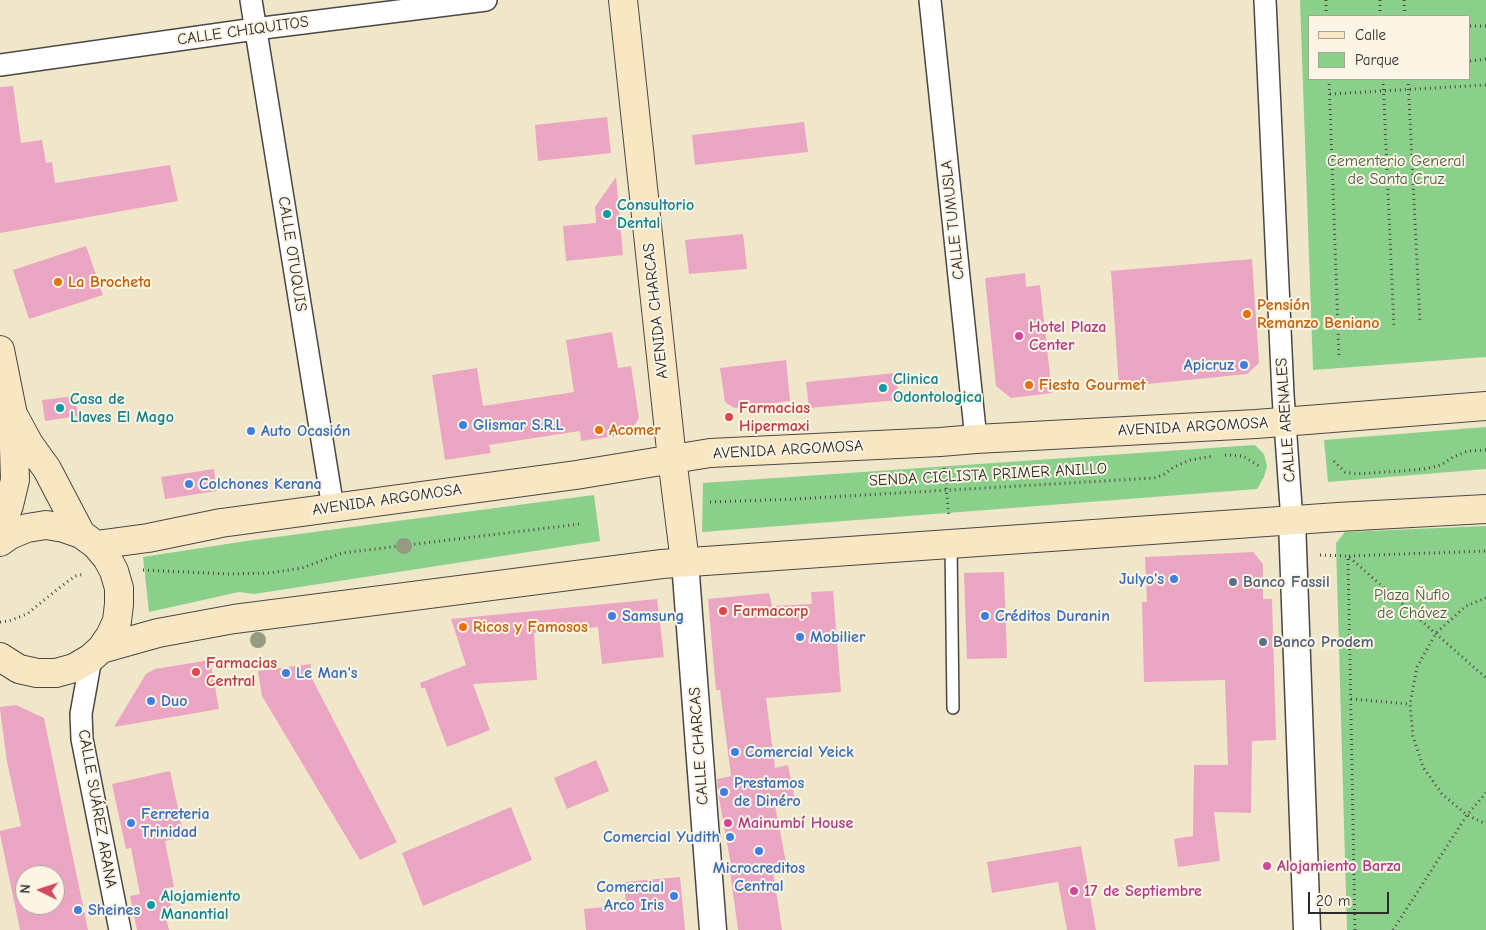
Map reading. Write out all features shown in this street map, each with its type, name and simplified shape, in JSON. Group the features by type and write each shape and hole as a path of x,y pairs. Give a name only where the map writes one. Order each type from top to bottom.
{"main road":[{"name":"AVENIDA CHARCAS","path":"623,0 672,458 685,562"},
{"path":"0,350 13,415 15,480 0,531"},
{"name":"AVENIDA ARGOMOSA","path":"89,540 148,538 221,523 576,474 710,453 940,442 1285,421 1486,406"},
{"path":"667,412 679,430 690,441 710,453"},
{"path":"13,415 89,540 107,558 114,571 119,604 117,621 110,636 96,654"},
{"path":"1,659 19,668 37,673 56,673 74,668 96,654 158,633 234,619 685,562 1486,509"},
{"path":"0,542 10,535 27,528 46,526 64,528 89,540"}],"street":[{"name":"CALLE OTUQUIS","path":"251,0 333,508"},
{"name":"CALLE CHIQUITOS","path":"0,65 255,29 486,0"},
{"name":"CALLE TUMUSLA","path":"930,0 976,439"},
{"name":"CALLE ARENALES","path":"1265,0 1285,421 1294,554 1307,930"},
{"name":"CALLE CHARCAS","path":"685,562 713,930"},
{"name":"CALLE SUÁREZ ARANA","path":"96,654 81,714 82,739 120,930"}],"lane":[{"path":"951,544 953,708"}],"path":[{"path":"1326,0 1326,15"},
{"path":"1380,0 1380,15"},
{"path":"1404,0 1405,15"},
{"path":"1471,26 1486,26"},
{"path":"1471,61 1486,59"},
{"path":"1329,80 1339,357"},
{"path":"1383,80 1394,328"},
{"path":"1408,80 1420,323"},
{"path":"1330,94 1486,85"},
{"path":"940,442 951,544"},
{"path":"1334,462 1345,472 1350,473 1424,470 1441,465 1460,454 1486,450"},
{"name":"SENDA CICLISTA PRIMER ANILLO","path":"710,502 796,499 1154,478 1190,460 1222,455 1243,456 1259,466"},
{"path":"0,622 9,621 27,614 75,576 91,572 151,570 218,574 270,574 302,568 342,553 580,524"},
{"path":"1294,554 1348,556 1486,551"},
{"path":"1348,556 1486,678"},
{"path":"1348,556 1355,930"},
{"path":"1486,598 1466,606 1436,634 1417,667 1410,704 1412,736 1423,767 1442,794 1467,815 1486,824"},
{"path":"1351,699 1410,704"},
{"path":"1393,930 1467,815 1486,793"}],"green space":[{"name":"Cementerio General de Santa Cruz","path":"1300,0 1486,0 1486,357 1313,370"},
{"path":"1486,427 1486,469 1328,482 1324,440"},
{"path":"1255,445 1264,454 1267,466 1264,477 1257,489 702,532 703,483"},
{"path":"594,495 600,541 254,594 239,592 149,612 143,557 246,541"},
{"name":"Plaza Ñuflo de Chávez","path":"1486,526 1486,930 1347,930 1336,543 1345,532"}],"building":[{"path":"13,86 21,143 42,140 46,163 52,162 55,183 170,165 178,201 0,233 0,87"},
{"path":"607,117 611,153 538,161 535,125"},
{"path":"804,122 808,152 695,165 692,135"},
{"path":"616,177 623,255 566,261 563,226 596,223 595,207"},
{"path":"743,234 747,269 689,274 685,240"},
{"name":"La Brocheta","path":"86,246 103,295 29,319 13,270"},
{"path":"1252,259 1259,363 1247,374 1119,387 1111,271"},
{"name":"Hotel Plaza Center","path":"1025,273 1026,287 1040,285 1052,393 1011,398 996,386 985,278"},
{"path":"612,332 618,368 631,366 639,418 629,434 581,441 580,431 489,445 491,453 445,460 432,375 477,368 483,406 574,392 566,340"},
{"path":"786,360 790,401 734,408 725,402 720,368"},
{"path":"896,373 899,400 809,408 806,382"},
{"name":"Casa de Llaves El Mago","path":"75,396 78,416 45,421 42,400"},
{"name":"Colchones Kerana","path":"214,469 217,491 165,499 161,477"},
{"path":"1253,552 1263,564 1263,599 1272,599 1276,740 1252,741 1251,813 1214,812 1220,861 1178,867 1174,839 1193,836 1194,765 1228,765 1225,680 1144,682 1142,602 1147,602 1145,557"},
{"name":"Créditos Duranin","path":"1004,572 1007,658 967,659 964,573"},
{"path":"833,591 841,692 766,698 775,768 788,765 795,801 775,806 786,862 772,865 782,930 738,930 730,871 732,871 718,792 717,779 731,776 720,690 716,690 708,599 769,593 772,606 812,604 811,592"},
{"path":"657,599 664,657 602,664 598,627 534,633 537,680 473,684 490,730 447,747 425,688 421,688 420,683 466,665 451,619"},
{"path":"210,660 219,709 114,727 146,674 155,669"},
{"path":"311,664 310,675 397,842 360,860 262,696 258,671"},
{"path":"16,705 44,718 88,930 20,930 17,915 65,915 65,865 15,865 15,906 0,834 0,831 21,826 7,762 0,707"},
{"path":"596,760 609,791 567,809 554,778"},
{"path":"170,771 184,836 165,841 174,887 167,888 173,913 165,914 169,930 137,930 130,896 140,894 131,848 126,849 112,784"},
{"path":"511,807 532,860 423,906 402,853"},
{"path":"1081,846 1096,930 1067,930 1058,882 992,893 987,862"},
{"path":"680,877 685,930 586,930 584,909 626,905 624,882"}],"place":[{"name":"Consultorio Dental","path":"607,214"},
{"name":"La Brocheta","path":"58,282"},
{"name":"Pensión Remanzo Beniano","path":"1247,314"},
{"name":"Hotel Plaza Center","path":"1019,336"},
{"name":"Apicruz","path":"1244,365"},
{"name":"Fiesta Gourmet","path":"1029,385"},
{"name":"Clinica Odontologica","path":"883,388"},
{"name":"Casa de Llaves El Mago","path":"60,408"},
{"name":"Farmacias Hipermaxi","path":"729,417"},
{"name":"Glismar S.R.L","path":"463,425"},
{"name":"Acomer","path":"599,430"},
{"name":"Auto Ocasión","path":"251,431"},
{"name":"Colchones Kerana","path":"189,484"},
{"name":"Julyo's","path":"1174,579"},
{"name":"Banco Fassil","path":"1233,582"},
{"name":"Farmacorp","path":"723,611"},
{"name":"Samsung","path":"612,616"},
{"name":"Créditos Duranin","path":"985,616"},
{"name":"Ricos y Famosos","path":"463,627"},
{"name":"Mobilier","path":"800,637"},
{"name":"Banco Prodem","path":"1263,642"},
{"name":"Farmacias Central","path":"196,672"},
{"name":"Le Man's","path":"286,673"},
{"name":"Duo","path":"151,701"},
{"name":"Comercial Yeick","path":"735,752"},
{"name":"Prestamos de Dinéro","path":"724,792"},
{"name":"Ferreteria Trinidad","path":"131,823"},
{"name":"Mainumbí House","path":"728,823"},
{"name":"Comercial Yudith","path":"730,837"},
{"name":"Microcreditos Central","path":"759,851"},
{"name":"Alojamiento Barza","path":"1267,866"},
{"name":"17 de Septiembre","path":"1074,891"},
{"name":"Comercial Arco Iris","path":"674,896"},
{"name":"Alojamiento Manantial","path":"151,905"},
{"name":"Sheines","path":"78,910"}]}
